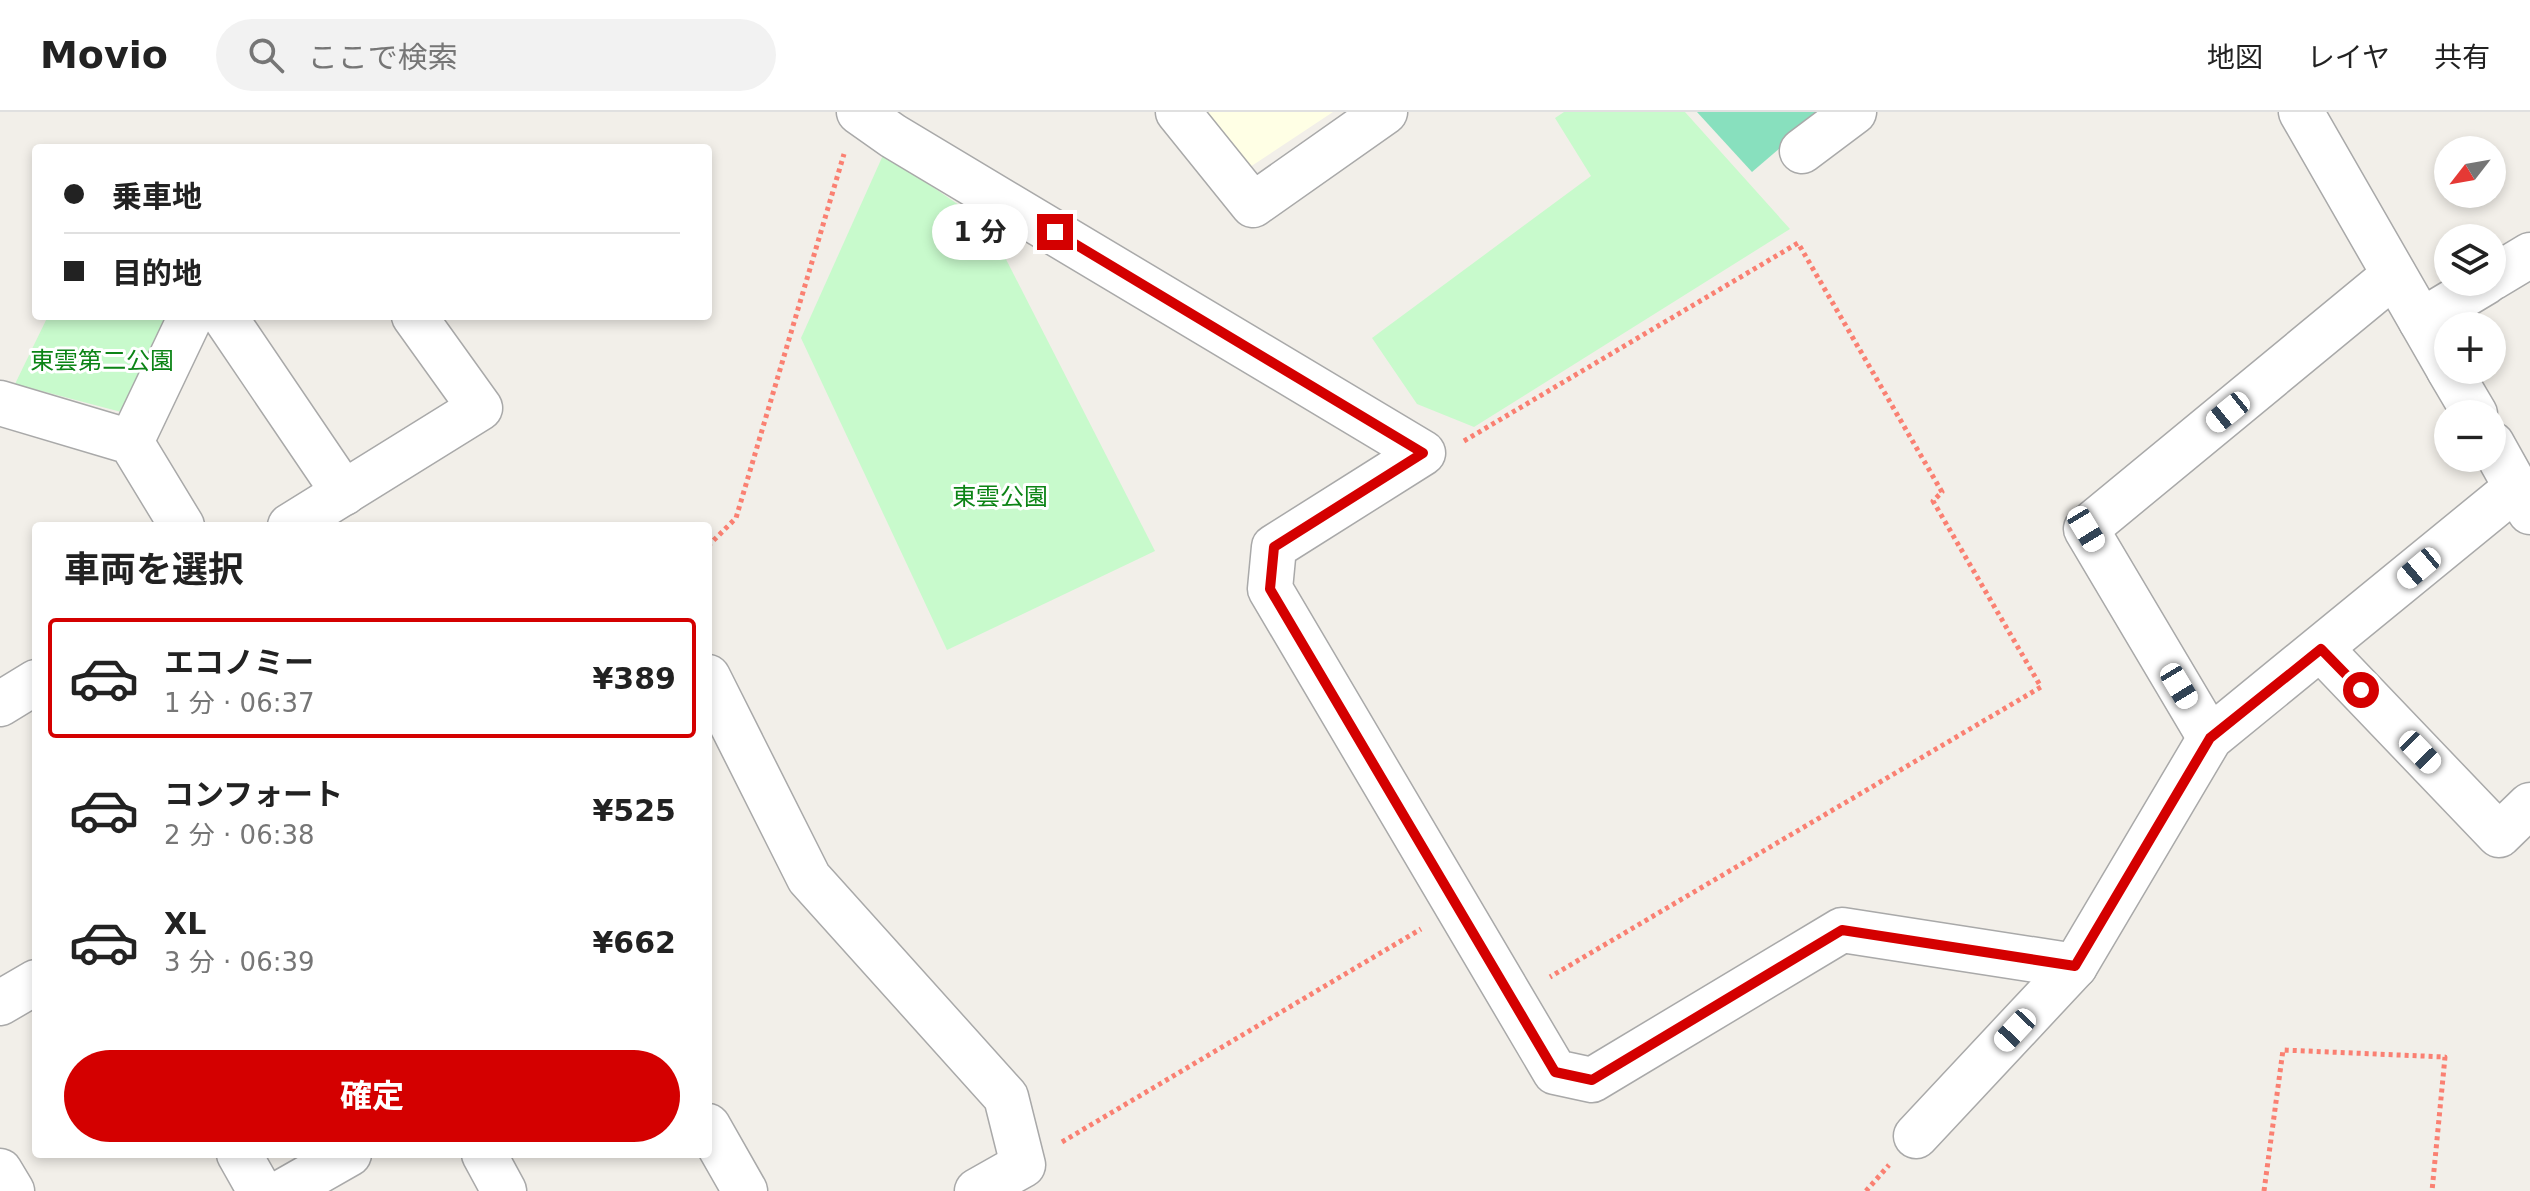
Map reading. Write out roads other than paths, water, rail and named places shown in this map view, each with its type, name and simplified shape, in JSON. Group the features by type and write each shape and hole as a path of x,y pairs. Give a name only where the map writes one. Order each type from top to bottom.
{"street":[{"path":"1178,112 1253,205 1385,112"},
{"path":"1802,151 1854,112"},
{"path":"2301,112 2434,343"},
{"path":"875,126 1423,453 1274,547 1270,589 1555,1072 1592,1080 1842,930 2075,966"},
{"path":"2506,270 2530,255"},
{"path":"2210,738 2086,529 2394,275"},
{"path":"2421,321 2463,296"},
{"path":"131,442 189,320"},
{"path":"227,320 344,493"},
{"path":"297,522 480,408 417,320"},
{"path":"0,403 131,442 180,522"},
{"path":"1916,1136 2075,966 2210,738 2321,649 2525,500 2506,468"},
{"path":"2321,649 2499,835 2530,805"},
{"path":"0,704 32,684"},
{"path":"712,685 809,878 1006,1097 1023,1165 977,1191"},
{"path":"0,1003 32,984"},
{"path":"712,1133 745,1191"},
{"path":"241,1158 260,1191"},
{"path":"284,1191 342,1158"},
{"path":"486,1158 504,1191"},
{"path":"0,1171 12,1191"}],"park label":[{"name":"東雲第二公園","path":"102,361"},
{"name":"東雲公園","path":"1000,497"}]}
